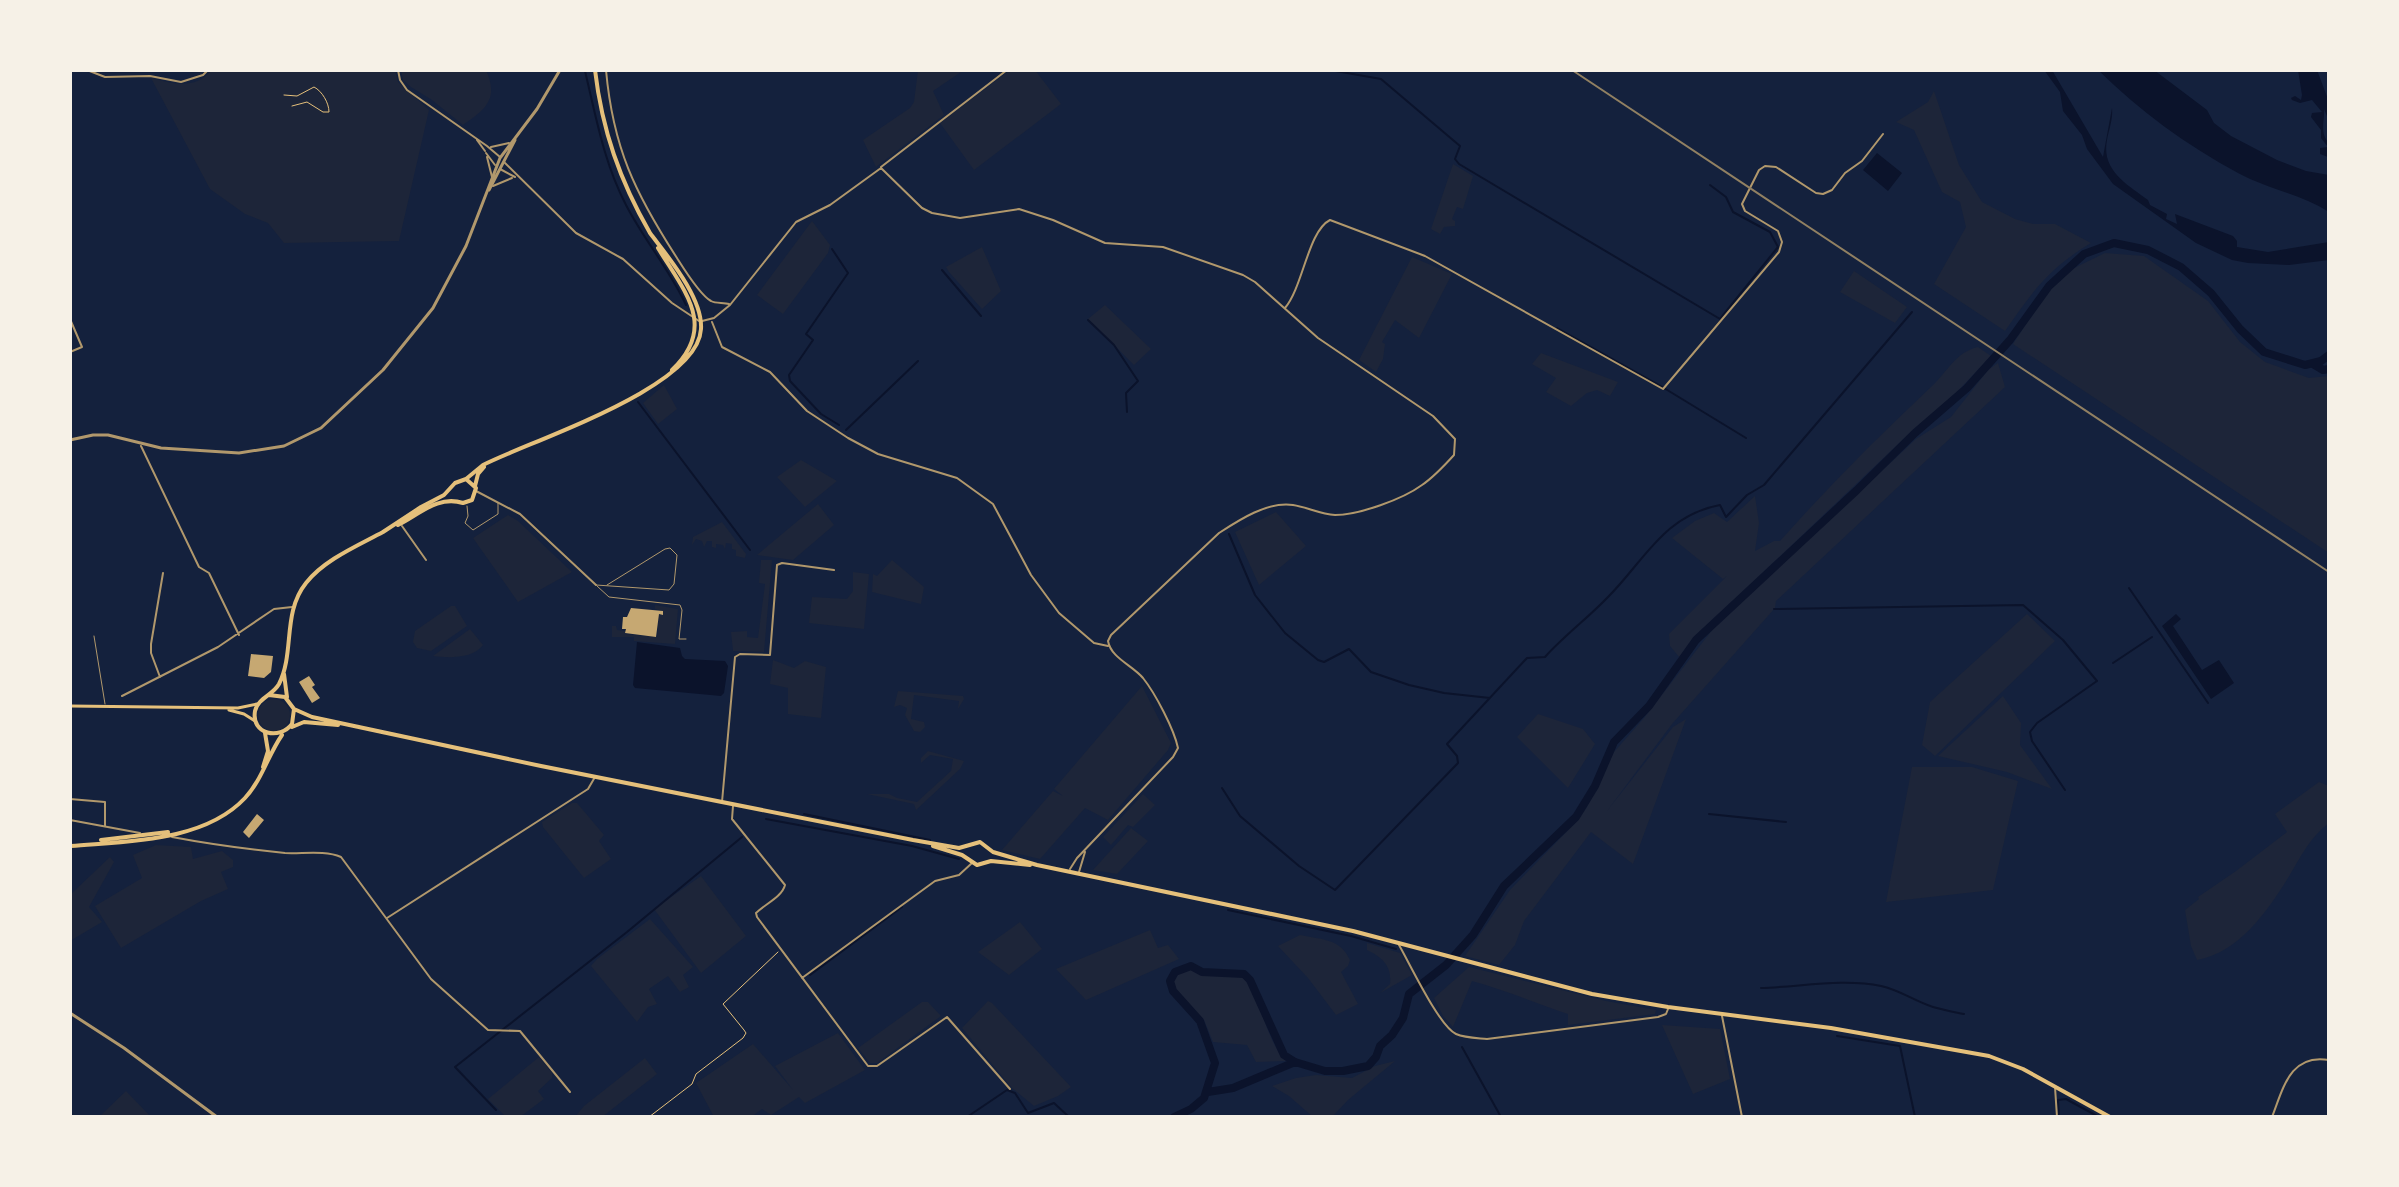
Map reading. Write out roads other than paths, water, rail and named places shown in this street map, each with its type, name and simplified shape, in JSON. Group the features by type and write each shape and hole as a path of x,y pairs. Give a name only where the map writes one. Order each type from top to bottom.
{"main road":[{"path":"595,70 601,114 628,194 698,320 687,353 655,385"},
{"path":"70,706 244,708 260,701 278,684 293,607 300,590 315,574 452,489 456,482 466,479 492,460 610,409 655,385 690,356 698,343 698,307 650,233"},
{"path":"400,522 436,503 455,500 466,503 474,498 478,474 492,460"},
{"path":"466,479 475,488"},
{"path":"452,489 455,500"},
{"path":"284,665 288,699 295,717 290,728"},
{"path":"269,695 281,695 288,699"},
{"path":"257,723 255,712 260,701"},
{"path":"217,708 244,714 264,731 268,751 261,773"},
{"path":"294,709 312,717 497,757 913,840 959,848 980,842 989,851 1037,865 1300,920 1592,994 1831,1028 1989,1056 2012,1063 2110,1117"},
{"path":"70,846 163,835 207,824 229,812 245,798 283,733 290,728 304,722 356,727"},
{"path":"264,731 283,733"},
{"path":"70,846 190,829"},
{"path":"913,840 979,865 986,861 1037,865"},
{"path":"967,858 969,845"},
{"path":"986,861 989,851"}],"street":[{"path":"87,70 105,77 150,76 181,82 203,75 208,70"},
{"path":"398,70 407,90 487,146 576,233 623,259 672,303 698,320 711,320 730,305 796,222 830,205 1007,70"},
{"path":"502,160 509,143 537,109 560,70"},
{"path":"606,70 615,130 636,190 691,278 711,301 730,305"},
{"path":"70,440 96,434 141,445 227,453 260,451 295,442 321,428 376,378 423,323 455,269 492,177 517,134"},
{"path":"1285,308 1296,292 1320,229 1330,220 1425,256 1663,389 1779,252 1782,242 1778,231 1745,211 1742,204 1759,170 1765,166 1776,167 1816,193 1823,194 1832,190 1845,173 1862,161 1883,134"},
{"path":"476,139 498,167 517,178"},
{"path":"487,146 509,143"},
{"path":"486,153 492,177"},
{"path":"487,193 498,167"},
{"path":"881,168 922,208 932,213 960,218 1019,209 1105,243 1163,247 1243,275 1333,350 1433,416 1455,439 1454,455 1423,485 1408,494 1359,511 1337,515 1285,504 1271,506 1230,526 1111,635 1111,652 1135,670 1148,685 1178,748 1068,871"},
{"path":"492,186 499,181 517,178"},
{"path":"70,319 82,347 70,352"},
{"path":"711,320 722,347 770,372 807,411 848,438 878,454 957,478 993,504 1031,575 1059,613 1094,643 1109,647"},
{"path":"141,445 199,567 209,573 239,635"},
{"path":"475,488 484,497 527,519 596,585"},
{"path":"474,498 484,497"},
{"path":"400,522 426,560"},
{"path":"722,802 735,657 740,654 770,655 777,565 782,563 834,570"},
{"path":"161,679 151,653 151,644 163,573"},
{"path":"122,696 161,679 239,635 274,609 293,607"},
{"path":"386,919 588,789 595,777"},
{"path":"70,799 105,802 105,828"},
{"path":"733,804 732,819 785,885 783,892 756,913 780,950 868,1066 877,1066 947,1017 1010,1089"},
{"path":"70,820 145,835"},
{"path":"115,838 119,831"},
{"path":"163,835 278,852 336,854 348,863 431,979 488,1030 520,1031 570,1092"},
{"path":"1079,873 1086,849"},
{"path":"801,978 935,881 959,875 972,863"},
{"path":"1398,944 1442,1020 1456,1034 1487,1039 1658,1017 1666,1014 1668,1007"},
{"path":"70,1013 124,1048 217,1117"},
{"path":"1722,1014 1742,1117"},
{"path":"2272,1117 2290,1072 2299,1064 2311,1060 2329,1060"},
{"path":"2055,1086 2057,1117"}],"lane":[{"path":"466,503 468,516 465,523 471,530 498,514 498,502"},
{"path":"596,585 669,590 674,584 677,555 670,548 665,549 607,585"},
{"path":"596,585 609,597 680,605 679,639 686,639"},
{"path":"94,636 105,705"}],"waterway":[{"path":"1330,70 1381,79 1460,146 1455,159 1459,164 1720,319 1778,247 1770,232 1733,212 1726,197 1710,185"},
{"path":"585,71 601,140 618,189 686,305"},
{"path":"1174,1117 1204,1098 1215,1063 1200,1021 1173,991 1170,981 1175,972 1191,966 1202,972 1244,974 1250,980 1284,1055 1295,1062 1325,1071 1368,1066 1403,1018 1409,994 1446,965 1473,935 1504,886 1576,817 1595,786 1614,742 1649,706 1696,640 1915,433 1967,388 2010,340 2049,286 2084,254 2114,243 2148,250 2181,267 2211,293 2240,329 2264,352 2305,365 2321,361 2329,355"},
{"path":"832,249 848,273 806,334 813,340 789,375 790,381 821,414 839,425"},
{"path":"942,270 981,316"},
{"path":"1222,788 1240,816 1299,866 1335,890 1458,763 1457,756 1447,744 1527,658 1545,657 1608,597 1669,529 1700,511 1720,505 1726,517 1747,495 1764,485 1912,312"},
{"path":"1088,320 1114,345 1138,381 1126,393 1127,412"},
{"path":"1557,328 1746,438"},
{"path":"846,430 918,361"},
{"path":"2313,364 2323,370 2329,369"},
{"path":"638,402 750,550"},
{"path":"1229,534 1255,595 1285,633 1318,660 1324,662 1349,649 1371,672 1444,693 1490,698"},
{"path":"2129,588 2208,703"},
{"path":"1774,609 2023,605 2063,640 2097,681 2037,723 2030,732 2032,741 2065,790"},
{"path":"2113,663 2152,637"},
{"path":"804,814 930,840"},
{"path":"1709,814 1786,822"},
{"path":"766,819 912,846 959,859"},
{"path":"496,1110 455,1067 742,837"},
{"path":"810,975 902,907"},
{"path":"1228,910 1351,936 1396,949"},
{"path":"1761,988 1867,984 1888,988 1933,1007 1964,1014"},
{"path":"1837,1036 1900,1046 1915,1117"},
{"path":"1462,1047 1501,1117"},
{"path":"1208,1092 1233,1088 1295,1062"},
{"path":"967,1117 1007,1090 1015,1093 1028,1113 1054,1103 1069,1117"},
{"path":"2059,1117 2058,1100 2066,1099 2099,1117"}],"railway":[{"path":"1572,70 2329,572"}]}
